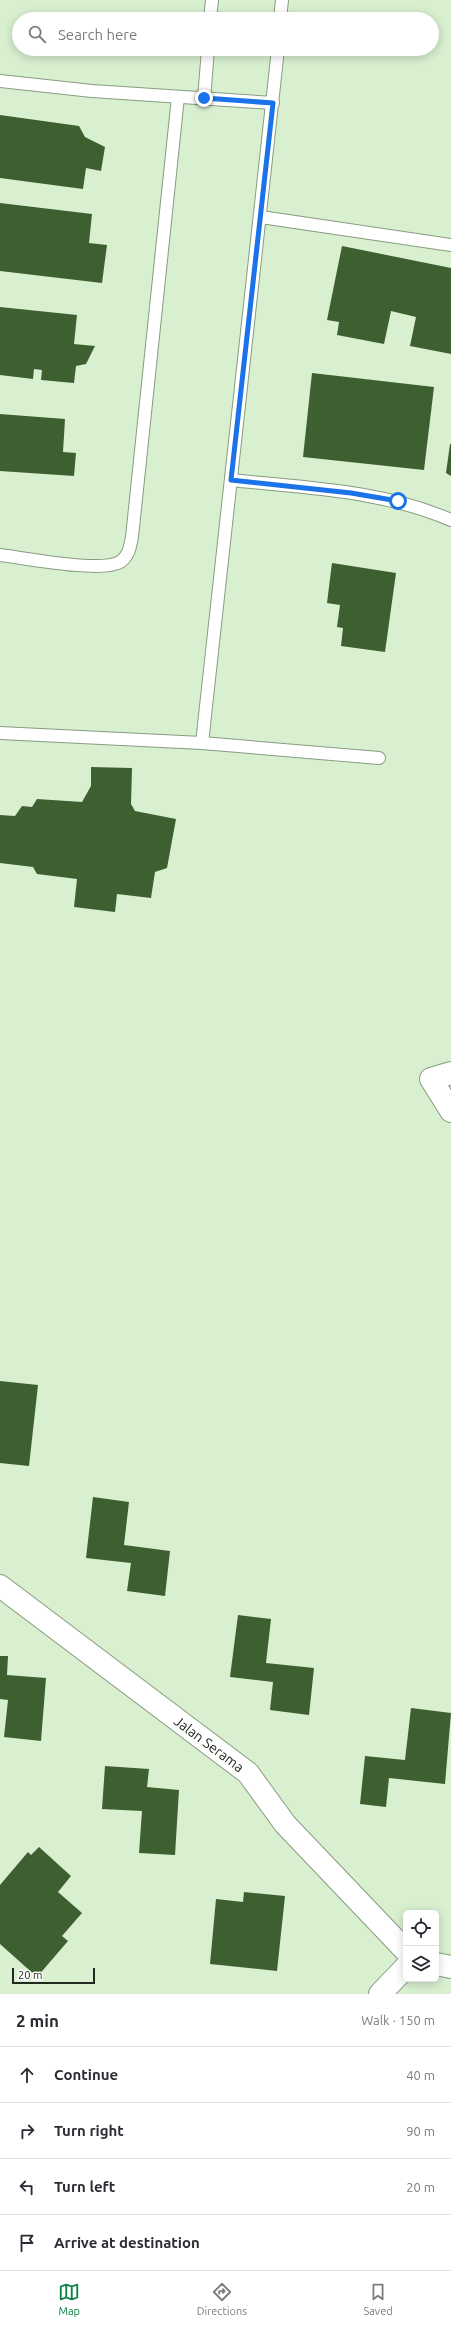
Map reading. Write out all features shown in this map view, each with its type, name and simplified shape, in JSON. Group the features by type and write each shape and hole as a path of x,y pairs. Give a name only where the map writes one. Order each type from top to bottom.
{"street":[{"path":"441,1076 451,1111"},
{"name":"Jalan Serama","path":"0,1586 248,1773 285,1824 403,1948"},
{"path":"439,1965 451,1967"},
{"path":"380,1994 403,1970"}],"lane":[{"path":"211,12 212,0"},
{"path":"281,12 282,0"},
{"path":"204,98 207,56"},
{"path":"202,744 277,56"},
{"path":"0,82 178,97 273,103"},
{"path":"0,555 92,566 116,564 128,554 132,537 178,97"},
{"path":"261,216 451,245"},
{"path":"231,480 351,493 398,501 451,520"},
{"path":"0,732 202,744 379,758"}],"building":[{"path":"0,115 79,126 85,137 105,147 101,171 86,168 83,189 0,178"},
{"path":"0,203 92,214 89,243 107,245 102,283 0,271"},
{"path":"342,246 451,268 451,354 410,346 416,317 391,311 384,344 337,335 339,322 327,320"},
{"path":"0,307 77,315 74,344 95,346 86,364 76,366 74,383 41,380 42,370 34,369 33,379 0,375"},
{"path":"312,373 434,387 424,470 303,457"},
{"path":"0,414 65,419 63,452 76,453 74,476 0,471"},
{"path":"451,444 451,476 446,473"},
{"path":"332,563 396,573 385,652 341,646 343,628 337,627 340,605 327,603"},
{"path":"91,767 132,768 131,804 135,811 176,819 167,868 155,872 151,898 117,894 115,912 74,907 77,879 37,874 33,867 0,863 0,815 15,816 22,806 32,807 37,799 82,802 91,786"},
{"path":"0,1381 38,1385 29,1466 0,1463"},
{"path":"93,1497 129,1502 124,1545 170,1551 165,1596 127,1591 131,1563 86,1558"},
{"path":"238,1615 271,1619 266,1663 314,1668 309,1715 270,1710 273,1682 230,1677"},
{"path":"0,1656 8,1656 7,1675 46,1678 41,1741 4,1737 8,1700 0,1699"},
{"path":"411,1708 451,1713 445,1784 389,1778 386,1807 360,1804 365,1756 405,1760"},
{"path":"105,1766 149,1769 147,1787 179,1790 175,1855 139,1853 142,1811 102,1809"},
{"path":"39,1847 71,1876 58,1892 82,1913 62,1936 68,1941 37,1977 0,1944 0,1885 28,1852 31,1855"},
{"path":"244,1892 285,1896 277,1971 210,1964 216,1899 243,1902"}],"route":[{"path":"204,98 273,103 231,480 351,493 398,501"}]}
